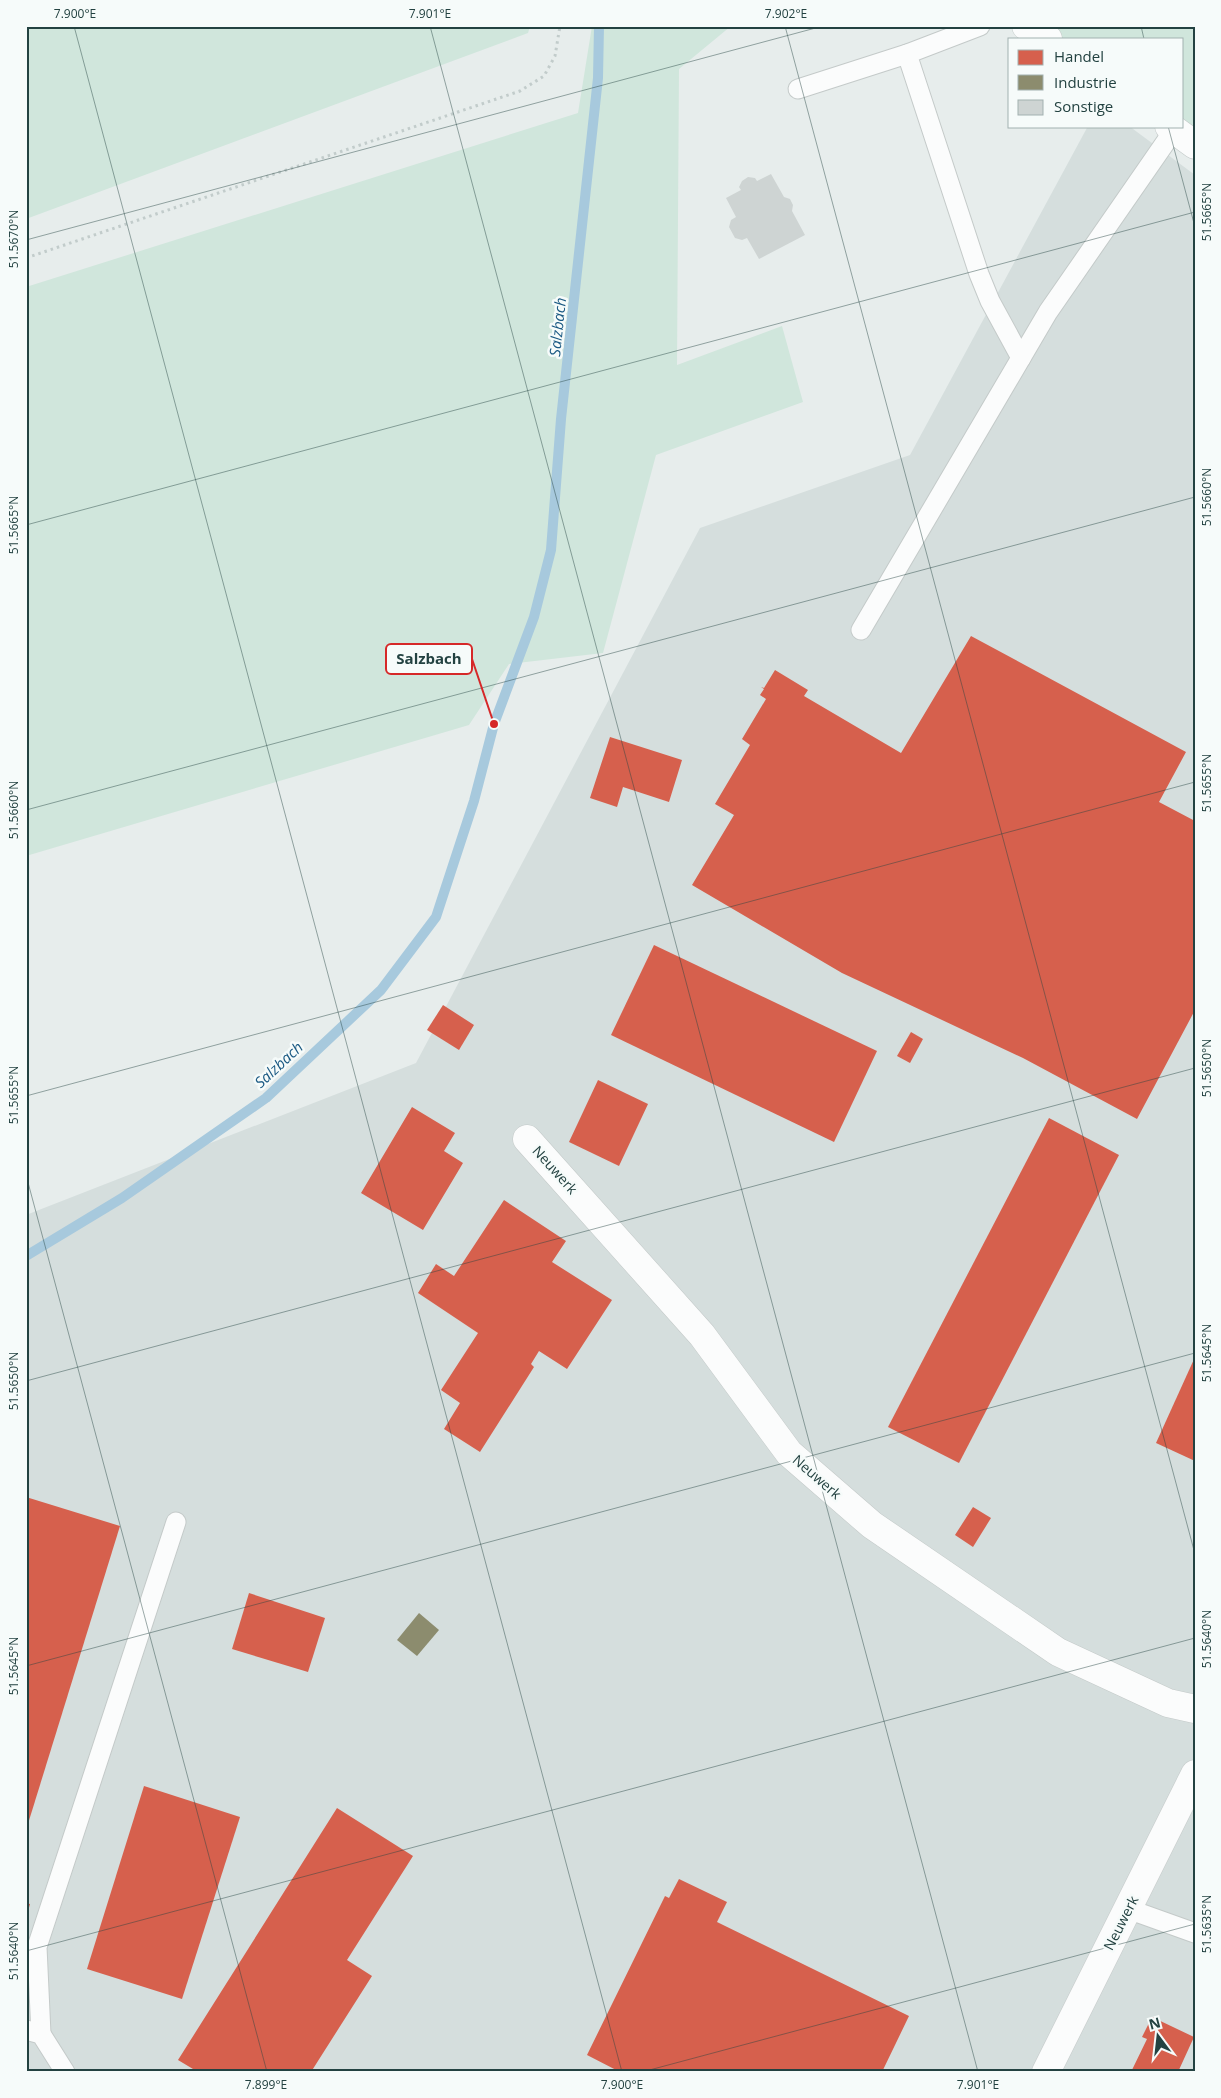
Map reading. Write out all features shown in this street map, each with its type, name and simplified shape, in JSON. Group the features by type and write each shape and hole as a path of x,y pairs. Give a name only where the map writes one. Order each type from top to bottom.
{"street":[{"path":"1026,26 1046,38"},
{"name":"Neuwerk","path":"527,1140 702,1335 789,1453 872,1524 1058,1652 1168,1703 1195,1709"},
{"name":"Neuwerk","path":"1046,2072 1195,1774"}],"lane":[{"path":"798,89 908,54 980,26"},
{"path":"908,54 978,274 990,301 1022,358"},
{"path":"861,630 1048,312 1179,134"},
{"path":"65,2072 34,2032 37,1947 176,1522"},
{"path":"1128,1909 1195,1933"}],"path":[{"path":"26,258 520,91 544,76 555,56 560,26"}],"shaded area":[{"path":"1087,128 1132,128 1195,175 1195,2072 26,2072 26,1215 416,1063 700,528 910,455"}],"green space":[{"path":"26,26 530,26 528,33 26,219"},
{"path":"592,26 731,26 679,69 677,365 782,326 803,402 656,455 603,653 509,664 469,725 26,856 26,287 578,113"},
{"path":"1013,26 1195,26 1195,134 1184,127 1184,38 1032,38"}],"building: Handel":[{"path":"971,636 1186,752 1159,802 1195,821 1195,1010 1137,1119 1023,1058 842,973 692,885 734,815 715,804 750,745 742,739 766,699 760,695 764,689 761,687 764,688 775,670 808,690 804,696 901,753"},
{"path":"610,737 682,760 669,802 623,787 617,807 590,798"},
{"path":"654,945 877,1051 834,1142 611,1035"},
{"path":"443,1005 474,1025 459,1050 427,1030"},
{"path":"911,1032 923,1039 910,1063 897,1056"},
{"path":"598,1080 648,1104 619,1166 569,1142"},
{"path":"412,1107 455,1133 444,1151 463,1163 423,1230 361,1193"},
{"path":"1049,1118 1119,1155 959,1463 888,1427"},
{"path":"504,1200 566,1241 552,1262 612,1300 567,1369 539,1351 531,1364 534,1367 480,1452 444,1429 460,1403 441,1390 478,1333 418,1293 436,1264 454,1276"},
{"path":"1195,1357 1195,1461 1156,1443"},
{"path":"26,1497 120,1526 27,1827 26,1827"},
{"path":"973,1507 991,1518 973,1547 955,1535"},
{"path":"249,1593 325,1618 308,1672 232,1649"},
{"path":"144,1786 240,1817 182,1999 87,1969"},
{"path":"337,1808 413,1856 347,1960 372,1976 311,2072 198,2072 178,2060"},
{"path":"679,1879 727,1902 717,1922 909,2016 882,2072 620,2072 587,2055 665,1896 669,1898"},
{"path":"26,1903 30,1904 27,1915 26,1915"},
{"path":"1152,2017 1194,2037 1178,2072 1131,2072 1147,2039 1142,2037"}],"building: Industrie":[{"path":"419,1613 439,1630 417,1656 397,1640"}],"building: Sonstige":[{"path":"771,174 784,197 790,199 793,205 792,211 805,235 759,259 747,238 742,240 735,238 729,227 731,220 736,217 726,198 741,190 739,187 742,181 748,177 755,178 757,181"}],"waterway":[{"name":"Salzbach","path":"26,1256 122,1198 266,1098 381,990 436,917 474,801 494,724 534,617 551,550 561,419 598,78 599,26"}],"place":[{"name":"Salzbach","path":"494,724"}]}
